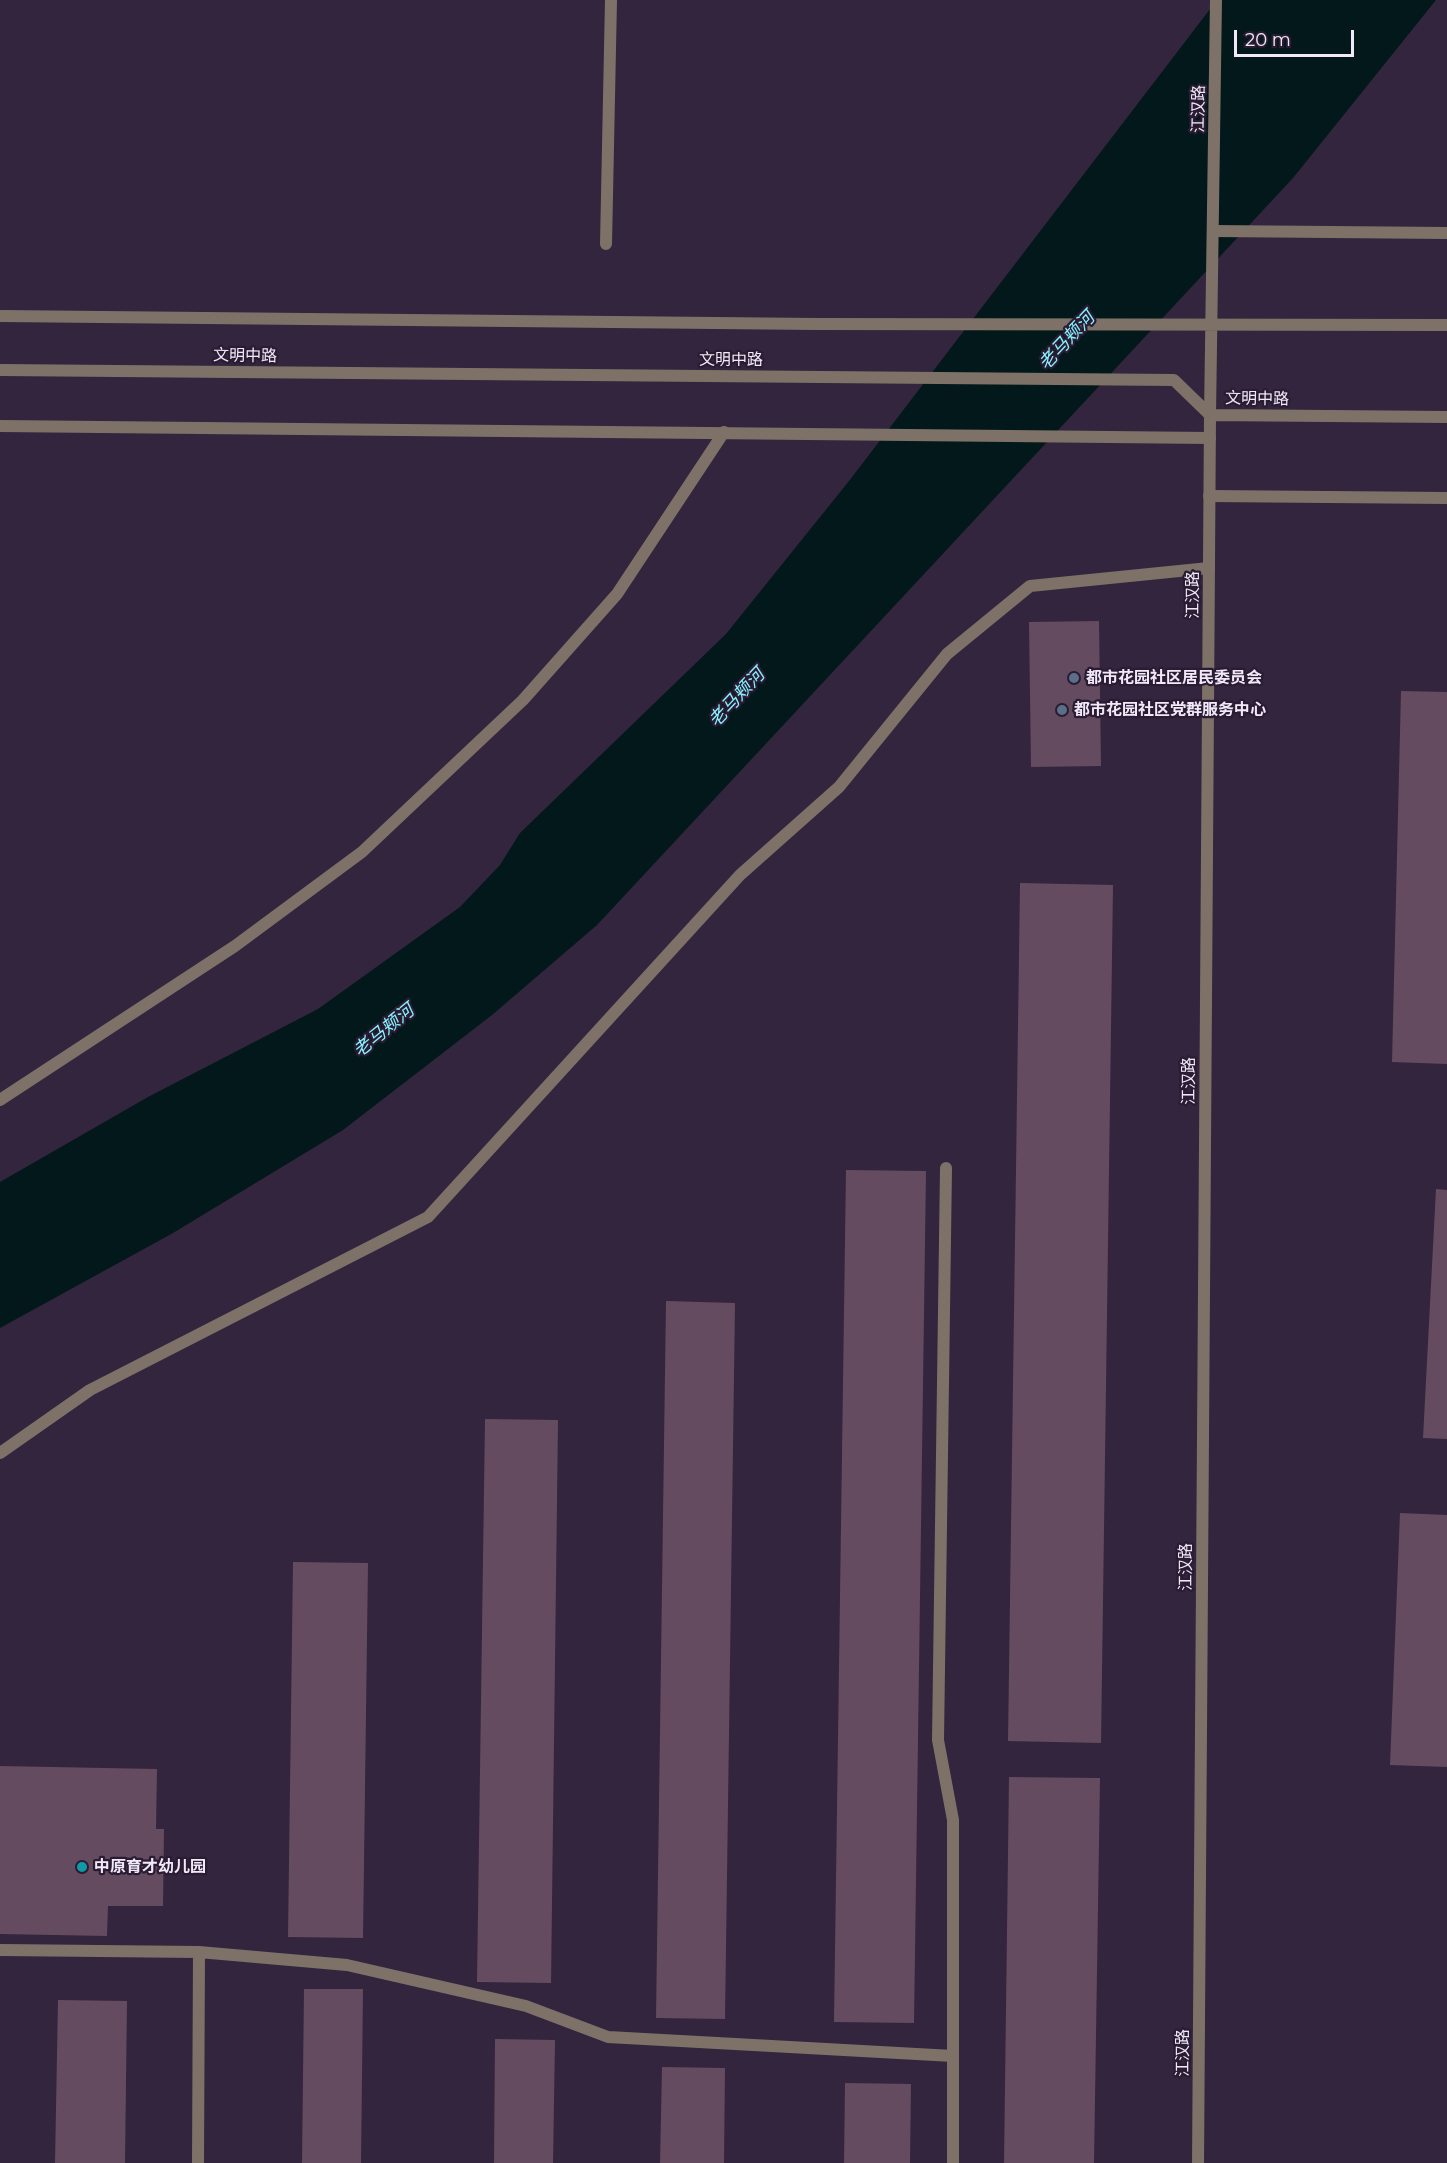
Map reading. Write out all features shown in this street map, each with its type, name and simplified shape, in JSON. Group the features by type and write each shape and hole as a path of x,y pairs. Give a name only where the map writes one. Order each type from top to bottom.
{"street":[{"path":"606,244 611,0"},
{"name":"江汉路","path":"1198,2163 1209,495 1216,0"},
{"path":"1213,231 1447,233"},
{"path":"0,316 818,324 1447,325"},
{"name":"文明中路","path":"0,370 1174,380 1210,415 1447,417"},
{"path":"0,426 1210,438"},
{"path":"0,1100 235,946 362,852 523,700 617,594 724,432"},
{"path":"1209,495 1447,498"},
{"path":"0,1453 90,1390 428,1217 740,875 839,787 947,654 1030,586 1209,568"},
{"path":"946,1168 938,1740 953,1820 952,2163"},
{"path":"0,1950 199,1952 347,1965 526,2006 608,2037 953,2056"},
{"path":"198,2163 199,1952"}],"water":[{"name":"老马颊河","path":"1217,0 1436,0 1293,178 597,925 492,1015 343,1130 173,1233 0,1328 0,1182 148,1097 318,1009 460,907 500,865 520,833 726,634 849,481"}],"building":[{"path":"1099,621 1101,766 1031,767 1029,622"},
{"path":"1401,691 1447,692 1447,1064 1392,1062"},
{"path":"1020,883 1113,885 1101,1743 1008,1741"},
{"path":"846,1170 926,1171 914,2023 834,2022"},
{"path":"1436,1189 1447,1190 1447,1439 1423,1438"},
{"path":"666,1301 735,1303 725,2019 656,2018"},
{"path":"485,1419 558,1420 551,1983 477,1982"},
{"path":"1400,1513 1447,1515 1447,1767 1390,1765"},
{"path":"293,1562 368,1563 363,1938 288,1937"},
{"name":"中原育才幼儿园","path":"0,1766 157,1769 156,1829 164,1829 163,1906 108,1906 107,1936 0,1934"},
{"path":"1009,1777 1100,1778 1094,2163 1004,2163"},
{"path":"304,1989 363,1989 361,2163 302,2163"},
{"path":"58,2000 127,2001 125,2163 55,2163"},
{"path":"495,2039 555,2040 553,2163 494,2163"},
{"path":"662,2067 725,2068 724,2163 660,2163"},
{"path":"845,2083 911,2084 910,2163 844,2163"}],"place":[{"name":"都市花园社区居民委员会","path":"1074,678"},
{"name":"都市花园社区党群服务中心","path":"1062,710"},
{"name":"中原育才幼儿园","path":"82,1867"}]}
